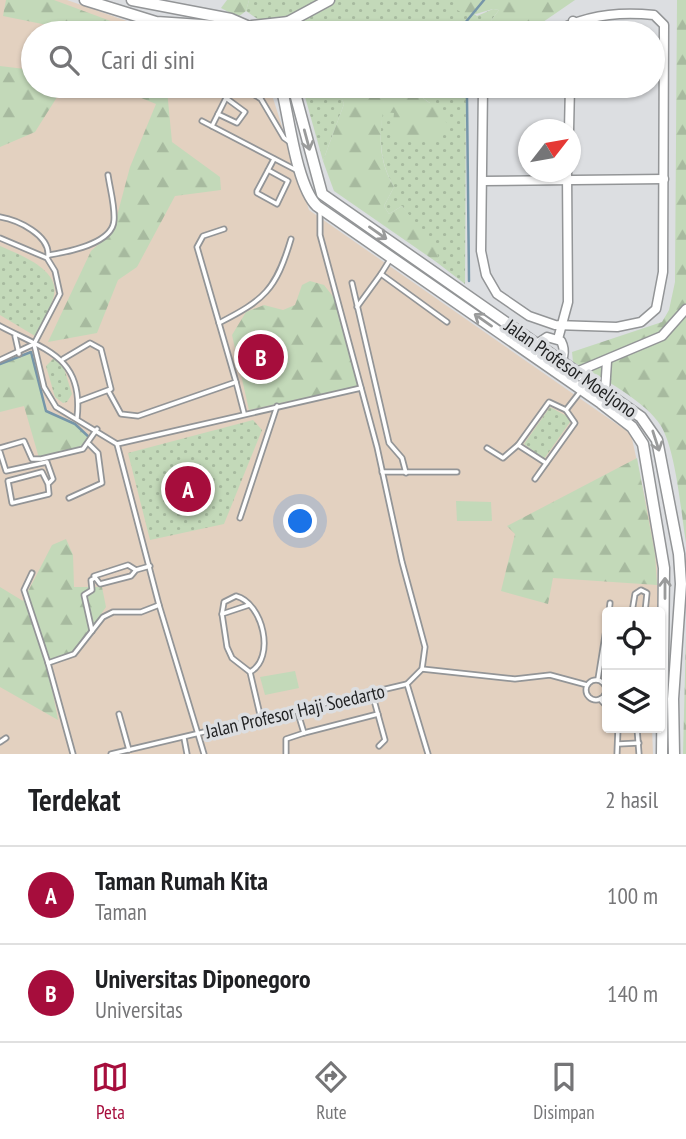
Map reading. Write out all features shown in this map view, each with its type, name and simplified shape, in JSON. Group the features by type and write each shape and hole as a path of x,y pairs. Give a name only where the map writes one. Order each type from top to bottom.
{"street":[{"path":"85,0 153,21"},
{"path":"132,0 230,21"},
{"path":"291,21 329,0"},
{"path":"573,21 600,15 646,14 654,15 660,21"},
{"path":"284,98 310,198 320,208 529,352 558,367 582,390 603,398 632,427 643,444 664,568 663,607"},
{"path":"296,98 322,194"},
{"path":"483,98 481,251 490,286 529,316 564,326 629,325 641,322 656,309 663,272 664,98"},
{"path":"569,119 570,98"},
{"path":"581,181 664,179"},
{"path":"483,181 518,181"},
{"path":"558,339 564,326 568,302 567,182"},
{"name":"Jalan Profesor Moeljono","path":"322,194 536,342 558,367 574,373 603,398 641,417 657,440 679,554 681,584 675,661 674,754"},
{"path":"574,373 662,336 686,309"},
{"path":"529,352 536,342 547,337 558,339 564,347 558,367"},
{"path":"603,398 607,361"},
{"path":"661,670 662,754"}],"lane":[{"path":"212,126 218,114 226,98 245,111 237,123 218,114"},
{"path":"259,98 284,138 296,146"},
{"path":"202,121 302,173"},
{"path":"268,170 288,181 277,204 257,193 268,170 274,159"},
{"path":"0,238 48,256 95,242 111,229 114,220 108,175"},
{"path":"322,194 320,235 425,647 422,669 407,684"},
{"path":"0,217 40,236 47,243 48,256 55,271 60,294 34,344 19,354 0,360"},
{"path":"224,229 203,236 197,247 244,414"},
{"path":"219,323 251,307 266,294 290,239"},
{"path":"357,307 392,257"},
{"path":"381,274 447,322"},
{"path":"352,283 389,443 402,458 406,473"},
{"path":"0,326 63,359 72,376 79,401 77,418"},
{"path":"15,334 19,354"},
{"path":"34,344 48,397 56,407 117,444 159,605 204,754"},
{"path":"63,359 79,347 96,345 101,349 112,385 109,392"},
{"path":"109,392 121,414 138,416 236,382"},
{"path":"117,444 360,388"},
{"path":"566,410 582,390"},
{"path":"79,401 109,392"},
{"path":"487,448 503,458 518,445 548,402 566,410 575,423 535,479"},
{"path":"240,518 272,429 277,406"},
{"path":"48,484 54,482 47,462 8,471 0,450 25,441 34,460 83,449 89,444 96,429"},
{"path":"69,498 102,483 98,453 89,444"},
{"path":"518,445 546,463"},
{"path":"42,472 48,484 49,494 13,504 7,483 42,472"},
{"path":"382,472 457,472"},
{"path":"92,631 84,595 92,590 91,580 95,579 96,573 128,565 135,570"},
{"path":"95,579 100,584 131,576 135,570 149,566"},
{"path":"32,572 24,590 73,754"},
{"path":"633,607 635,594 641,590 647,595 646,607"},
{"path":"250,672 260,664 264,653 261,627 249,605 236,596 224,602 222,614 232,658 250,672 261,719"},
{"path":"610,603 610,607"},
{"path":"48,663 74,654 103,617 113,612 141,612 159,605"},
{"path":"222,614 232,608 249,605"},
{"path":"665,660 675,661"},
{"path":"665,660 675,661"},
{"path":"665,660 675,661"},
{"path":"665,660 675,661"},
{"path":"598,680 602,663"},
{"path":"422,669 515,679 550,675 587,685 598,680 602,682"},
{"name":"Jalan Profesor Haji Soedarto","path":"111,754 407,684 428,754"},
{"path":"587,685 587,695 602,701"},
{"path":"372,693 385,740 379,746"},
{"path":"297,710 304,733"},
{"path":"119,714 129,750"},
{"path":"286,754 286,739 378,714"},
{"path":"617,754 618,733"},
{"path":"638,733 639,754"},
{"path":"0,742 6,738"},
{"path":"184,738 187,754"},
{"path":"618,744 639,743"}],"shaded area":[{"path":"0,0 67,0 127,21 21,21 21,98 273,98 309,210 631,434 657,553 658,607 602,607 602,733 652,733 653,754 0,754"}],"green space":[{"path":"6,0 54,0 111,21 27,21 3,16"},
{"path":"227,0 249,0 246,11 238,17 221,8"},
{"path":"249,0 454,0 477,16 493,9 499,10 491,21 261,21 246,11"},
{"path":"454,0 575,0 544,21 491,21 499,10 493,9 469,16 457,10"},
{"path":"677,0 686,0 686,543 671,450 661,426 634,399 573,362 572,352 662,322 669,310 675,282"},
{"path":"0,66 21,69 21,98 56,98 35,132 0,147"},
{"path":"141,98 168,98 172,142 220,177 221,190 175,196 137,267 118,280 97,333 48,342 91,251 113,231 130,167 156,104"},
{"path":"305,98 342,98 344,104 323,161"},
{"path":"342,98 423,98 445,114 447,131 426,141 408,141 392,133 394,113 383,112 381,132 385,169 394,187 384,206 389,214 402,206 436,249 439,260 435,261 334,191 323,161 344,104"},
{"path":"423,98 466,98 465,284 435,261 439,260 402,206 389,214 384,206 394,187 382,151 382,111 394,112 430,103"},
{"path":"0,246 36,264 51,278 54,295 35,336 0,315"},
{"path":"310,281 324,285 335,299 358,386 249,410 232,335 246,312 264,305 283,310 295,305 302,285"},
{"path":"31,352 46,411 75,424 91,439 86,446 39,458 24,406 0,412 0,364"},
{"path":"54,358 62,362 72,394 67,402 63,403 55,397 46,366"},
{"path":"550,407 570,418 570,422 544,459 524,444"},
{"path":"253,420 262,430 224,524 150,540 128,453"},
{"path":"637,458 655,554 657,585 553,578 548,604 501,591 515,534 507,526"},
{"path":"456,501 491,502 492,521 457,521"},
{"path":"66,539 73,555 74,587 102,587 106,607 74,653 47,662 58,720 0,687 0,587 23,601 52,545"},
{"path":"686,633 686,754 683,754"},
{"path":"295,671 299,688 265,695 260,677"}],"waterway":[{"path":"467,21 484,0"},
{"path":"467,98 469,281"},
{"path":"0,364 31,352 46,411 75,424 91,439"}],"place":[{"name":"Universitas Diponegoro","path":"261,357"},
{"name":"Taman Rumah Kita","path":"188,489"}]}
